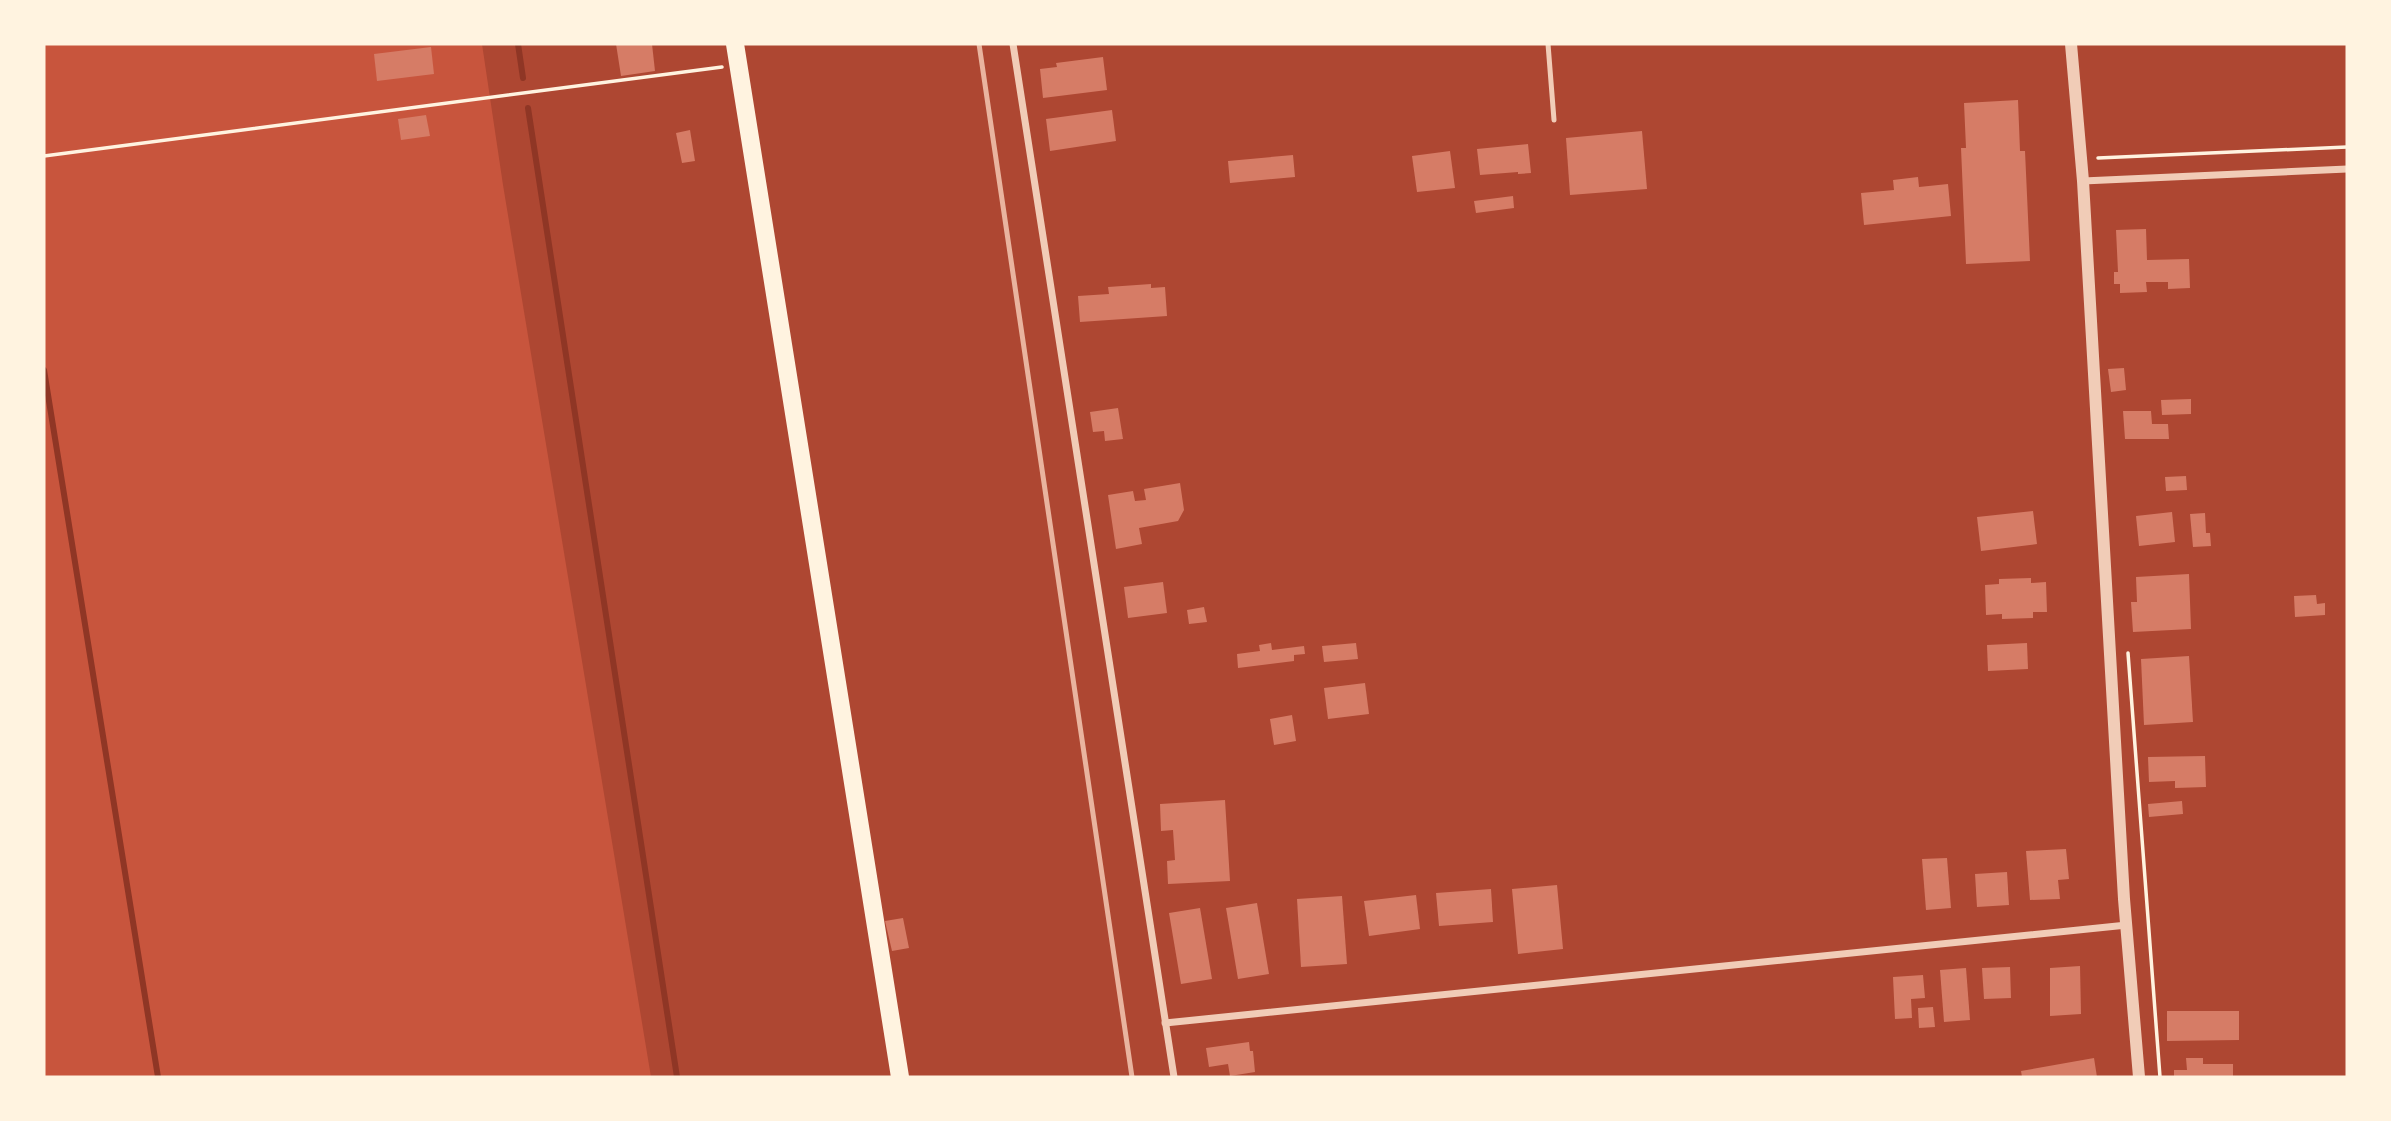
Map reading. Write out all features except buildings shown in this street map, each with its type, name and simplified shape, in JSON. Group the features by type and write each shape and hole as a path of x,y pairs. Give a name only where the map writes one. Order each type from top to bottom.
{"main road":[{"path":"735,44 900,1077"}],"street":[{"path":"1013,44 1174,1077"},
{"path":"2071,44 2083,181 2127,925 2139,1077"},
{"path":"2083,181 2347,169"},
{"path":"1165,1023 2127,925"}],"lane":[{"path":"1548,44 1554,120"}],"path":[{"path":"44,156 737,65"},
{"path":"2081,159 2347,147"}],"shaded area":[{"path":"482,44 2347,44 2347,1077 651,1077"}],"waterway":[{"path":"518,44 523,78"},
{"path":"528,108 677,1077"},
{"path":"44,370 158,1077"}],"railway":[{"path":"979,44 1132,1077"}]}
